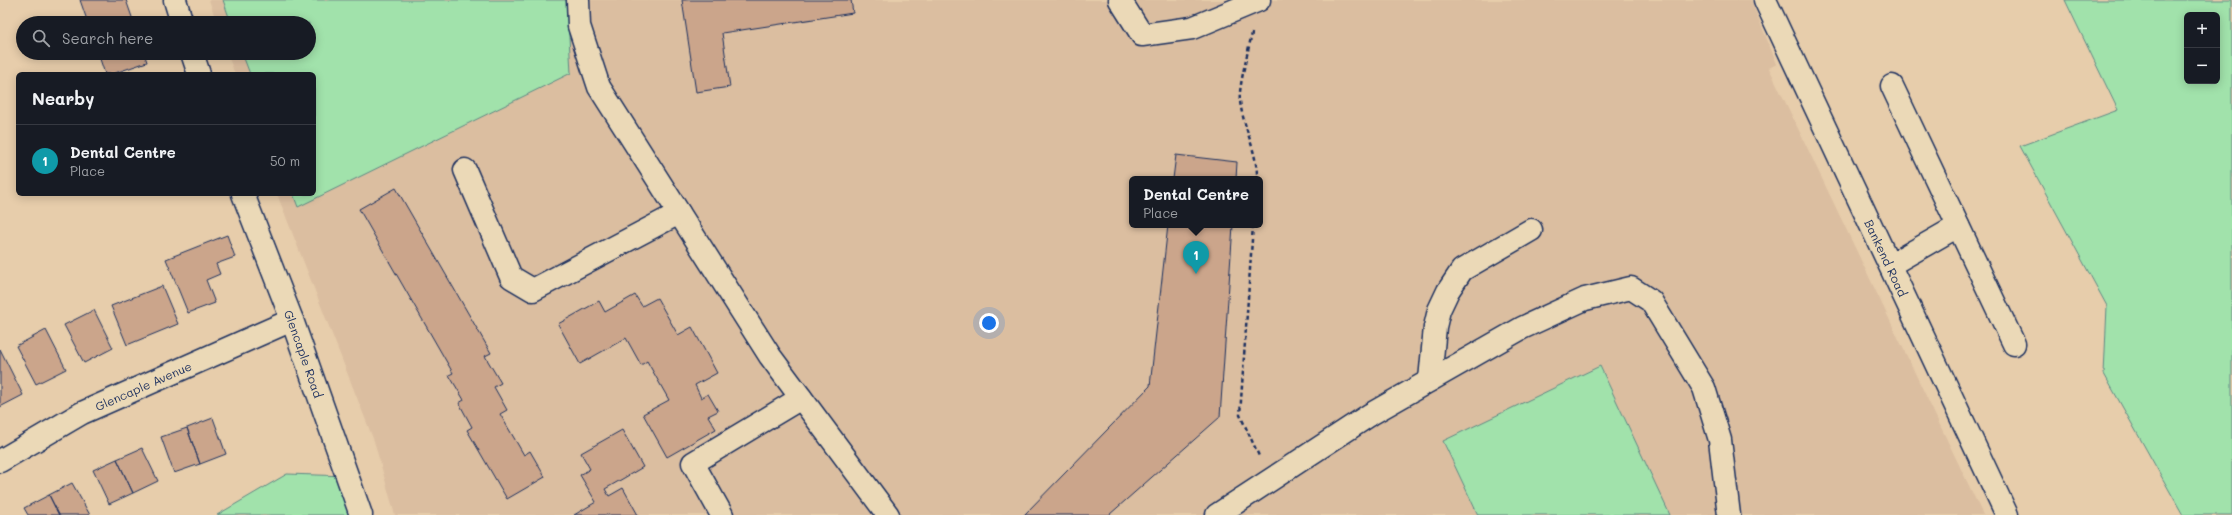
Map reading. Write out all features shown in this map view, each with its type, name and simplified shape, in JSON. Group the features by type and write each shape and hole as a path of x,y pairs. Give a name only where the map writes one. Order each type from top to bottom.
{"street":[{"path":"175,0 180,16"},
{"path":"578,0 579,26 599,87 770,356 888,515"},
{"path":"1120,0 1142,35 1192,28 1259,0"},
{"name":"Bankend Road","path":"1766,0 2007,515"},
{"path":"194,60 198,72"},
{"path":"1892,86 2014,344"},
{"path":"465,170 511,277 533,290 679,213"},
{"name":"Glencaple Road","path":"244,196 292,320 361,515"},
{"path":"1890,265 1958,226"},
{"path":"1430,380 1435,327 1439,310 1448,291 1462,270 1531,230"},
{"path":"1217,515 1371,414 1522,328 1585,299 1631,288 1651,301 1704,388 1720,440 1729,515"},
{"name":"Glencaple Avenue","path":"0,461 82,413 292,320"},
{"path":"722,515 693,463 801,398"}],"path":[{"path":"1256,176 1258,166 1247,135 1239,99 1259,0"},
{"path":"1253,228 1240,415 1270,480"}],"shaded area":[{"path":"209,0 1751,0 1777,64 1769,68 1983,515 395,515 374,441 278,196 316,196 316,72 234,72 230,60 316,60 316,16 215,16"}],"green space":[{"path":"223,0 567,0 571,73 298,207 294,196 316,196 316,72 249,72 245,60 316,60 316,16 229,16"},
{"path":"2065,0 2232,0 2232,515 2183,515 2104,374 2107,306 2020,146 2118,110"},
{"path":"1600,366 1670,515 1478,515 1443,441"},
{"path":"287,474 347,476 361,515 217,515"}],"building":[{"path":"80,0 126,0 132,16 86,16"},
{"path":"682,0 851,0 853,13 722,33 730,87 696,92"},
{"path":"100,60 146,60 147,62 118,72 104,72"},
{"path":"1176,155 1237,162 1236,176 1173,176"},
{"path":"396,188 491,353 485,356 501,383 494,387 507,410 500,414 524,455 530,451 545,477 507,499 467,430 472,427 459,403 464,400 449,375 453,373 359,209"},
{"path":"1168,228 1233,228 1220,417 1109,515 1024,515 1150,386"},
{"path":"227,235 235,257 216,264 220,274 206,280 215,303 188,313 166,259"},
{"path":"162,286 178,324 127,345 111,306"},
{"path":"635,295 642,306 657,298 678,335 692,327 717,373 695,385 701,398 708,394 718,411 708,416 716,429 667,457 643,414 669,400 647,361 641,365 626,338 580,364 558,324 599,301 605,312"},
{"path":"94,310 113,348 84,363 64,325"},
{"path":"46,330 66,369 36,384 16,346"},
{"path":"0,349 23,395 0,407"},
{"path":"213,418 226,454 200,464 187,428"},
{"path":"187,428 200,464 174,473 161,437"},
{"path":"622,430 643,467 605,489 609,496 623,488 638,515 574,515 596,502 580,475 590,469 581,453"},
{"path":"142,448 158,481 133,493 117,459"},
{"path":"117,459 133,493 109,504 93,470"},
{"path":"72,483 90,515 59,515 49,495"},
{"path":"49,495 59,515 28,515 24,508"}],"place":[{"name":"Dental Centre","path":"1196,274"}]}
